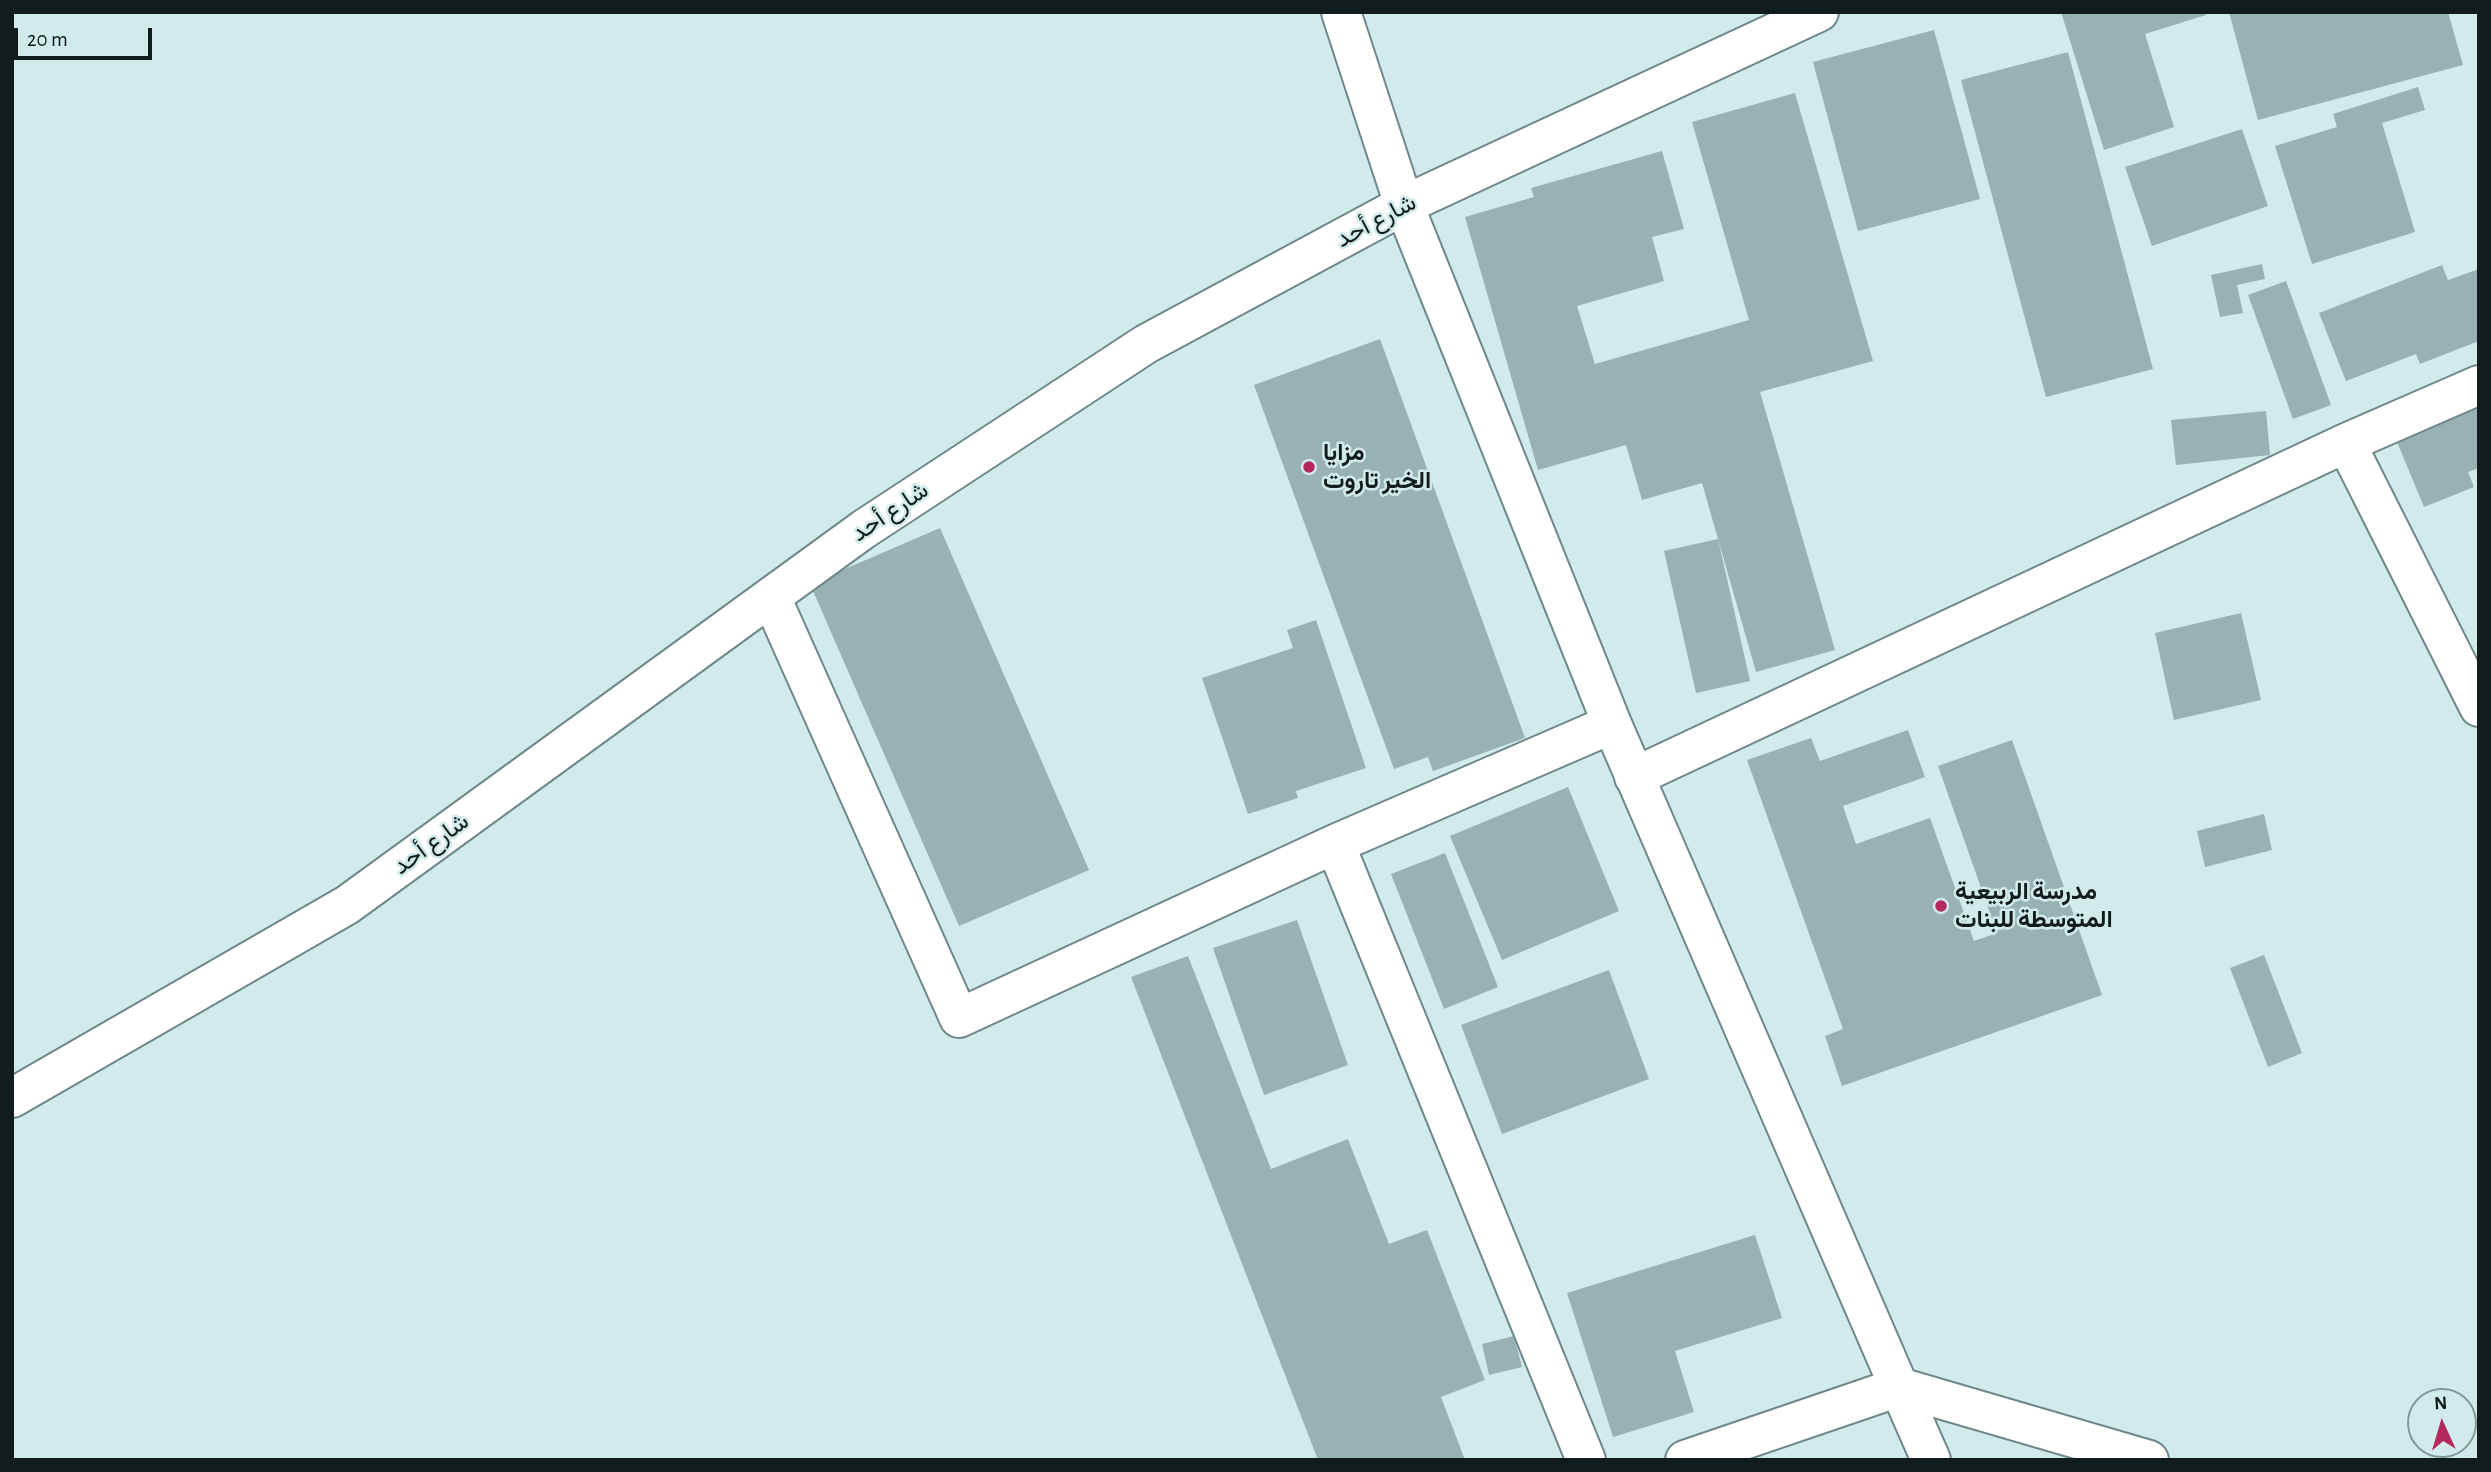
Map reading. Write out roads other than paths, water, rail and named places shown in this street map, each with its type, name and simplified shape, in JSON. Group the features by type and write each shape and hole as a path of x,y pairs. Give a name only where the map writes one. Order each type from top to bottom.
{"street":[{"path":"1340,12 1404,205 1612,724 1931,1460"},
{"name":"شارع أحد","path":"12,1098 347,905 864,528 1146,344 1404,205 1819,12"},
{"path":"1634,777 2346,443 2479,385"},
{"path":"2346,443 2479,707"},
{"path":"771,597 959,1018 1335,844 1612,724"},
{"path":"1335,844 1586,1460"},
{"path":"1685,1460 1899,1387 2148,1460"}],"place":[{"name":"مزايا الخير تاروت","path":"1309,467"},
{"name":"مدرسة الربيعية المتوسطة للبنات","path":"1941,906"}]}
